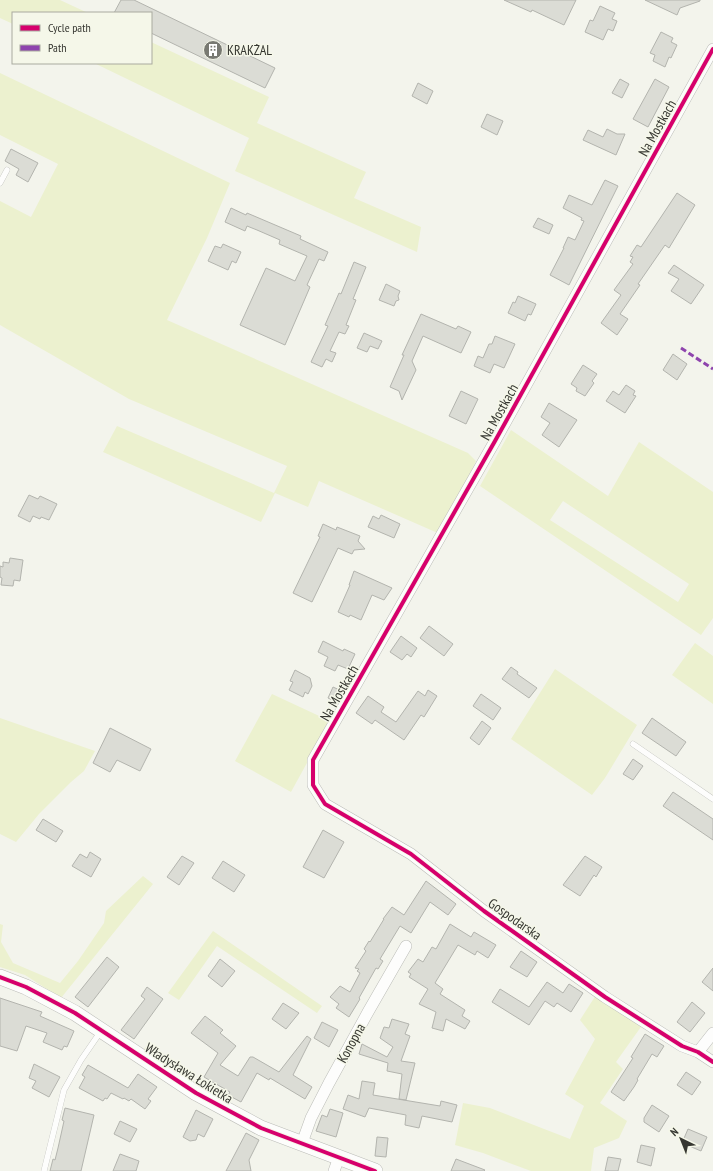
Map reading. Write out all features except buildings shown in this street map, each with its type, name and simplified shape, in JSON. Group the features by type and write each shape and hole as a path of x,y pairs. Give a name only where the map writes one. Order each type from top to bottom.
{"street":[{"name":"Na Mostkach","path":"313,785 313,760 496,441 713,49"},
{"name":"Gospodarska","path":"313,785 325,804 411,854 484,911 605,997 682,1046 698,1052 713,1062"},
{"name":"Konopna","path":"302,1143 311,1118 329,1083 406,946"},
{"name":"Władysława Łokietka","path":"0,977 26,987 75,1013 202,1096 261,1128 302,1143 336,1164 375,1171"},
{"path":"698,1052 713,1033"}],"lane":[{"path":"0,183 8,170"},
{"path":"633,744 713,799"},
{"path":"44,1171 64,1090 81,1060 101,1031"}],"green space":[{"path":"0,0 60,0 86,12 12,12 12,24 0,18"},
{"path":"152,42 269,97 257,123 366,172 354,198 421,227 417,252 235,171 249,138 96,64 152,64"},
{"path":"0,73 230,183 207,238 167,320 468,453 476,461 440,534 319,481 308,507 275,493 261,522 103,452 117,426 274,493 287,466 129,399 0,325 0,201 31,217 58,164 0,135"},
{"path":"511,430 608,496 639,442 713,492 713,618 701,635 480,486","holes":["563,501 689,584 678,602 550,520"]},
{"path":"695,643 713,656 713,704 672,675"},
{"path":"555,669 637,725 605,778 592,795 511,739"},
{"path":"272,694 330,721 291,792 235,761"},
{"path":"0,718 95,751 84,771 39,814 16,842 0,834"},
{"path":"143,876 153,884 61,998 25,975 0,967 0,924 3,925 1,942 13,963 60,983 78,961 104,923 106,911"},
{"path":"213,931 322,1006 317,1013 217,946 179,1000 168,993"},
{"path":"596,995 643,1024 616,1062 623,1069 600,1103 627,1121 619,1138 594,1148 591,1171 531,1171 483,1153 455,1145 463,1103 490,1108 570,1139 584,1106 565,1094 595,1039 580,1020"},
{"path":"149,1043 169,1058 166,1064 144,1049"}],"marked path":[{"path":"681,348 713,369"}],"cycle path":[{"path":"713,49 495,441 313,760 313,785 325,804 411,854 484,911 605,997 682,1046 698,1052 713,1062"},
{"path":"0,977 26,987 75,1013 196,1093 261,1128 375,1171"}],"place":[{"name":"KRAKŻAL","path":"213,50"}]}
